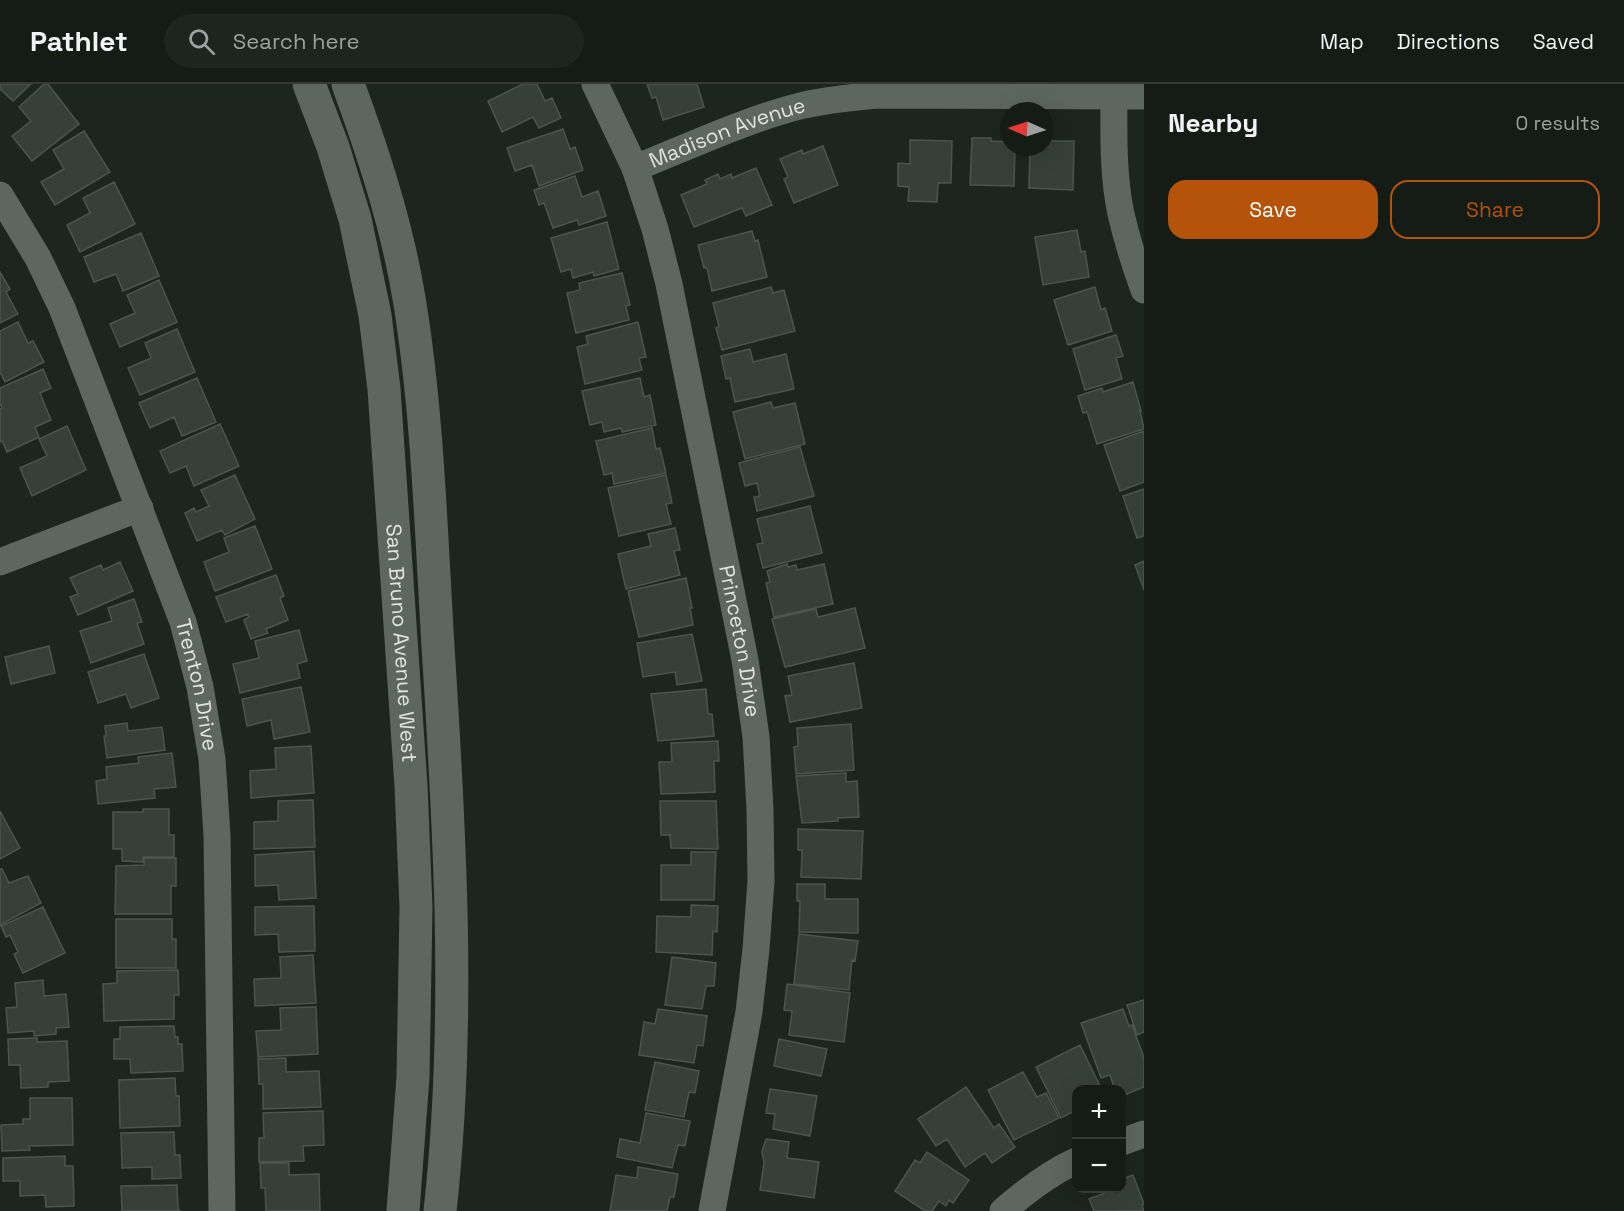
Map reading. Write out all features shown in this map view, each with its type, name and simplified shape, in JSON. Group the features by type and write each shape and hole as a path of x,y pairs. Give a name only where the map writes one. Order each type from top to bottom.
{"main road":[{"name":"San Bruno Avenue West","path":"309,84 333,147 358,235 375,315 384,389 411,786 416,907 413,1077 403,1211"},
{"name":"San Bruno Avenue West","path":"348,84 374,155 400,252 410,302 421,386 452,879 451,1047 440,1211"}],"street":[{"name":"Princeton Drive","path":"595,84 635,168 655,229 669,284 745,660 756,737 761,881 756,949 749,1012 712,1211"},
{"name":"Madison Avenue","path":"635,168 765,117 838,98 877,95 1114,90 1144,96"},
{"path":"1114,90 1116,172 1121,212 1144,290"},
{"name":"Trenton Drive","path":"0,195 38,258 62,308 183,622 200,687 212,759 217,835 222,1211"},
{"path":"0,562 140,508"},
{"path":"1126,1141 1144,1134"},
{"path":"1004,1211 1025,1191 1072,1164"}],"building":[{"path":"0,84 31,84 13,101 0,89"},
{"path":"44,84 48,84 79,124 32,161 12,136 31,121 19,107"},
{"path":"523,84 537,84 545,101 552,98 561,118 539,128 533,117 502,132 488,101"},
{"path":"647,84 697,84 704,107 663,120 656,97 652,98"},
{"path":"563,129 570,149 575,147 583,170 539,186 532,165 515,171 507,148"},
{"path":"84,131 110,172 55,205 41,182 64,169 53,150"},
{"path":"972,138 991,138 991,141 1000,142 1000,156 1015,156 1014,186 970,185"},
{"path":"910,140 952,141 951,183 938,183 937,202 908,201 909,187 898,186 898,163 910,164"},
{"path":"1054,141 1074,141 1073,190 1029,188 1030,156 1054,156"},
{"path":"823,146 838,185 794,203 784,179 788,177 780,159 802,150 803,154"},
{"path":"756,168 772,205 746,216 742,208 694,227 681,195 707,184 705,180 718,174 720,179 731,174 732,178"},
{"path":"575,176 582,197 598,191 606,216 579,225 577,220 553,228 544,203 539,205 534,190"},
{"path":"114,182 135,224 80,252 67,225 90,213 83,198"},
{"path":"607,222 619,269 594,276 593,272 573,278 571,269 561,272 551,238"},
{"path":"1077,230 1081,252 1085,251 1089,277 1043,285 1035,237"},
{"path":"752,231 755,241 758,240 767,277 712,291 707,268 704,268 698,245"},
{"path":"141,233 159,276 123,291 116,274 94,282 84,257"},
{"path":"0,272 10,289 6,292 18,314 0,323"},
{"path":"622,273 630,305 626,306 629,320 576,333 567,293 580,290 579,283"},
{"path":"159,280 177,322 120,347 110,324 135,313 127,295"},
{"path":"771,287 773,293 784,290 795,331 722,350 713,303"},
{"path":"1095,287 1101,310 1105,308 1112,331 1068,345 1054,300"},
{"path":"18,322 28,343 33,341 44,362 5,382 0,372 0,331"},
{"path":"638,322 646,357 639,358 642,370 585,384 577,347 588,344 586,336"},
{"path":"177,329 195,372 140,395 128,368 151,358 145,343"},
{"path":"1116,335 1123,356 1116,358 1122,379 1085,390 1073,349"},
{"path":"750,349 753,362 786,354 794,389 735,402 730,378 726,379 721,356"},
{"path":"43,369 51,388 40,393 51,420 35,427 39,437 7,452 2,441 0,442 0,409 2,408 0,388"},
{"path":"197,378 216,422 182,436 174,417 150,428 139,403"},
{"path":"640,378 644,397 650,395 656,425 622,432 621,428 604,432 602,422 590,425 582,391"},
{"path":"1133,382 1144,429 1097,444 1087,412 1083,413 1078,396 1102,388 1103,392"},
{"path":"771,402 773,408 795,403 805,444 745,459 733,412"},
{"path":"220,424 239,466 194,486 186,466 170,473 160,451"},
{"path":"67,426 86,470 32,496 20,468 47,456 39,439"},
{"path":"652,428 656,449 660,448 666,473 614,484 612,473 604,475 596,441"},
{"path":"1144,431 1144,482 1120,491 1104,445"},
{"path":"800,447 814,496 757,511 754,497 760,496 757,483 745,486 739,463"},
{"path":"235,475 255,519 225,535 222,530 197,541 185,513 194,508 196,512 209,506 201,490"},
{"path":"666,475 672,503 666,504 671,524 619,536 608,488"},
{"path":"1144,489 1144,536 1137,538 1123,496"},
{"path":"810,506 822,553 763,568 757,544 763,543 757,519"},
{"path":"255,526 272,569 215,591 204,562 229,552 224,538"},
{"path":"675,528 680,550 674,551 680,575 626,589 618,554 651,546 648,534"},
{"path":"1144,561 1144,590 1135,565"},
{"path":"120,562 133,591 78,615 70,597 78,594 70,578 101,565 103,570"},
{"path":"787,564 788,567 796,565 797,570 824,564 833,604 774,617 766,583 770,582 767,571"},
{"path":"276,575 284,596 280,598 288,620 266,629 268,633 251,639 244,620 249,617 248,614 226,622 216,597"},
{"path":"686,578 693,625 639,637 628,591"},
{"path":"134,599 142,622 137,623 144,644 91,663 80,631 112,621 108,608"},
{"path":"855,608 865,648 785,667 772,619 816,609 818,617"},
{"path":"299,630 307,661 297,664 300,678 240,693 233,664 259,658 255,641"},
{"path":"692,634 702,681 677,685 675,672 643,677 637,643"},
{"path":"49,646 55,673 11,684 5,657"},
{"path":"144,654 159,698 131,708 126,694 98,703 88,672"},
{"path":"854,663 862,708 790,722 785,696 792,695 788,676"},
{"path":"301,687 310,732 274,739 271,720 247,726 242,699"},
{"path":"706,689 708,714 712,714 714,736 658,741 651,694"},
{"path":"127,723 128,731 162,727 165,750 107,758 105,726"},
{"path":"851,724 854,770 796,774 794,747 798,746 797,728"},
{"path":"718,741 719,761 714,761 715,792 661,794 659,762 672,762 671,743"},
{"path":"311,746 314,793 251,798 250,771 276,769 275,748"},
{"path":"172,753 176,787 154,789 155,798 98,804 96,781 107,779 106,767 139,763 138,757"},
{"path":"846,773 846,782 857,781 859,817 802,823 796,776"},
{"path":"313,800 315,847 254,849 254,822 278,821 278,801"},
{"path":"660,801 716,801 718,849 671,848 670,835 661,835"},
{"path":"143,809 169,809 169,835 174,835 174,857 143,857 143,862 122,861 122,849 113,849 113,812 143,812"},
{"path":"0,811 20,848 0,859"},
{"path":"798,829 863,831 861,879 801,877 802,850 798,850"},
{"path":"314,851 316,898 279,900 278,885 255,886 255,855"},
{"path":"691,852 716,852 714,900 661,900 661,865 691,865"},
{"path":"144,858 176,858 176,886 171,886 171,914 115,914 116,866 144,865"},
{"path":"0,869 9,883 28,876 41,903 0,925"},
{"path":"797,884 825,884 825,899 858,899 858,933 799,932 800,901 797,901"},
{"path":"691,905 718,906 717,932 713,931 712,955 656,952 657,916 691,917"},
{"path":"314,906 315,951 279,952 278,934 255,935 255,907"},
{"path":"43,907 65,953 23,973 14,954 18,952 10,935 6,937 1,926"},
{"path":"116,919 172,919 172,939 176,939 176,968 116,968"},
{"path":"799,934 858,941 855,961 852,960 849,990 794,984"},
{"path":"313,955 316,1003 255,1006 254,979 281,978 280,957"},
{"path":"672,957 716,963 714,986 706,986 702,1009 665,1005"},
{"path":"178,970 179,995 174,995 174,1019 104,1021 103,984 117,983 117,971"},
{"path":"43,980 44,996 66,994 69,1027 56,1028 56,1034 34,1036 34,1031 8,1033 6,1008 17,1007 15,983"},
{"path":"787,984 850,993 844,1042 789,1035 792,1011 784,1010"},
{"path":"1144,1000 1144,1032 1137,1035 1127,1005"},
{"path":"316,1007 318,1054 258,1057 256,1031 281,1030 280,1008"},
{"path":"658,1009 707,1016 703,1046 697,1045 694,1063 639,1055 644,1022 655,1024"},
{"path":"1123,1009 1129,1026 1132,1025 1144,1058 1144,1087 1126,1094 1126,1085 1113,1085 1110,1075 1101,1078 1081,1023"},
{"path":"174,1026 178,1044 182,1044 183,1071 131,1073 130,1059 114,1059 114,1039 120,1039 120,1027"},
{"path":"37,1038 37,1042 67,1041 69,1081 48,1082 48,1087 21,1088 20,1065 9,1065 8,1039"},
{"path":"779,1039 827,1049 821,1076 774,1066"},
{"path":"1080,1045 1100,1085 1072,1085 1072,1112 1061,1118 1036,1067"},
{"path":"286,1058 286,1072 319,1071 321,1107 263,1109 263,1084 259,1084 258,1059"},
{"path":"655,1062 699,1071 695,1093 689,1092 684,1117 645,1110"},
{"path":"1023,1072 1037,1097 1046,1093 1059,1118 1014,1140 988,1090"},
{"path":"175,1078 176,1096 179,1096 180,1126 120,1128 119,1080"},
{"path":"966,1087 994,1128 999,1124 1015,1147 992,1163 985,1153 965,1167 947,1139 936,1146 918,1119"},
{"path":"770,1089 817,1096 810,1136 773,1129 775,1114 766,1113"},
{"path":"30,1098 72,1098 73,1145 29,1146 30,1150 2,1151 1,1125 23,1124 23,1119 30,1119"},
{"path":"323,1111 324,1145 303,1146 304,1161 259,1162 259,1138 264,1138 263,1113"},
{"path":"646,1113 690,1121 685,1146 678,1145 672,1168 617,1157 620,1139 640,1143"},
{"path":"174,1132 175,1155 180,1155 181,1178 152,1179 152,1167 122,1168 121,1133"},
{"path":"766,1139 789,1142 787,1158 819,1162 814,1198 760,1190 764,1163 762,1151"},
{"path":"927,1152 969,1180 953,1203 949,1200 946,1206 939,1201 932,1211 925,1211 895,1191 915,1160 920,1163"},
{"path":"65,1156 65,1166 73,1166 74,1206 46,1207 45,1195 20,1196 20,1181 3,1181 3,1158"},
{"path":"260,1163 289,1163 289,1175 319,1174 320,1211 266,1211 265,1188 261,1188"},
{"path":"638,1167 678,1174 674,1197 670,1197 667,1211 610,1211 616,1175 637,1178"},
{"path":"1133,1175 1144,1204 1142,1205 1144,1211 1094,1211 1089,1199 1105,1193 1126,1193 1126,1178"},
{"path":"177,1185 180,1211 122,1211 121,1186"}]}
